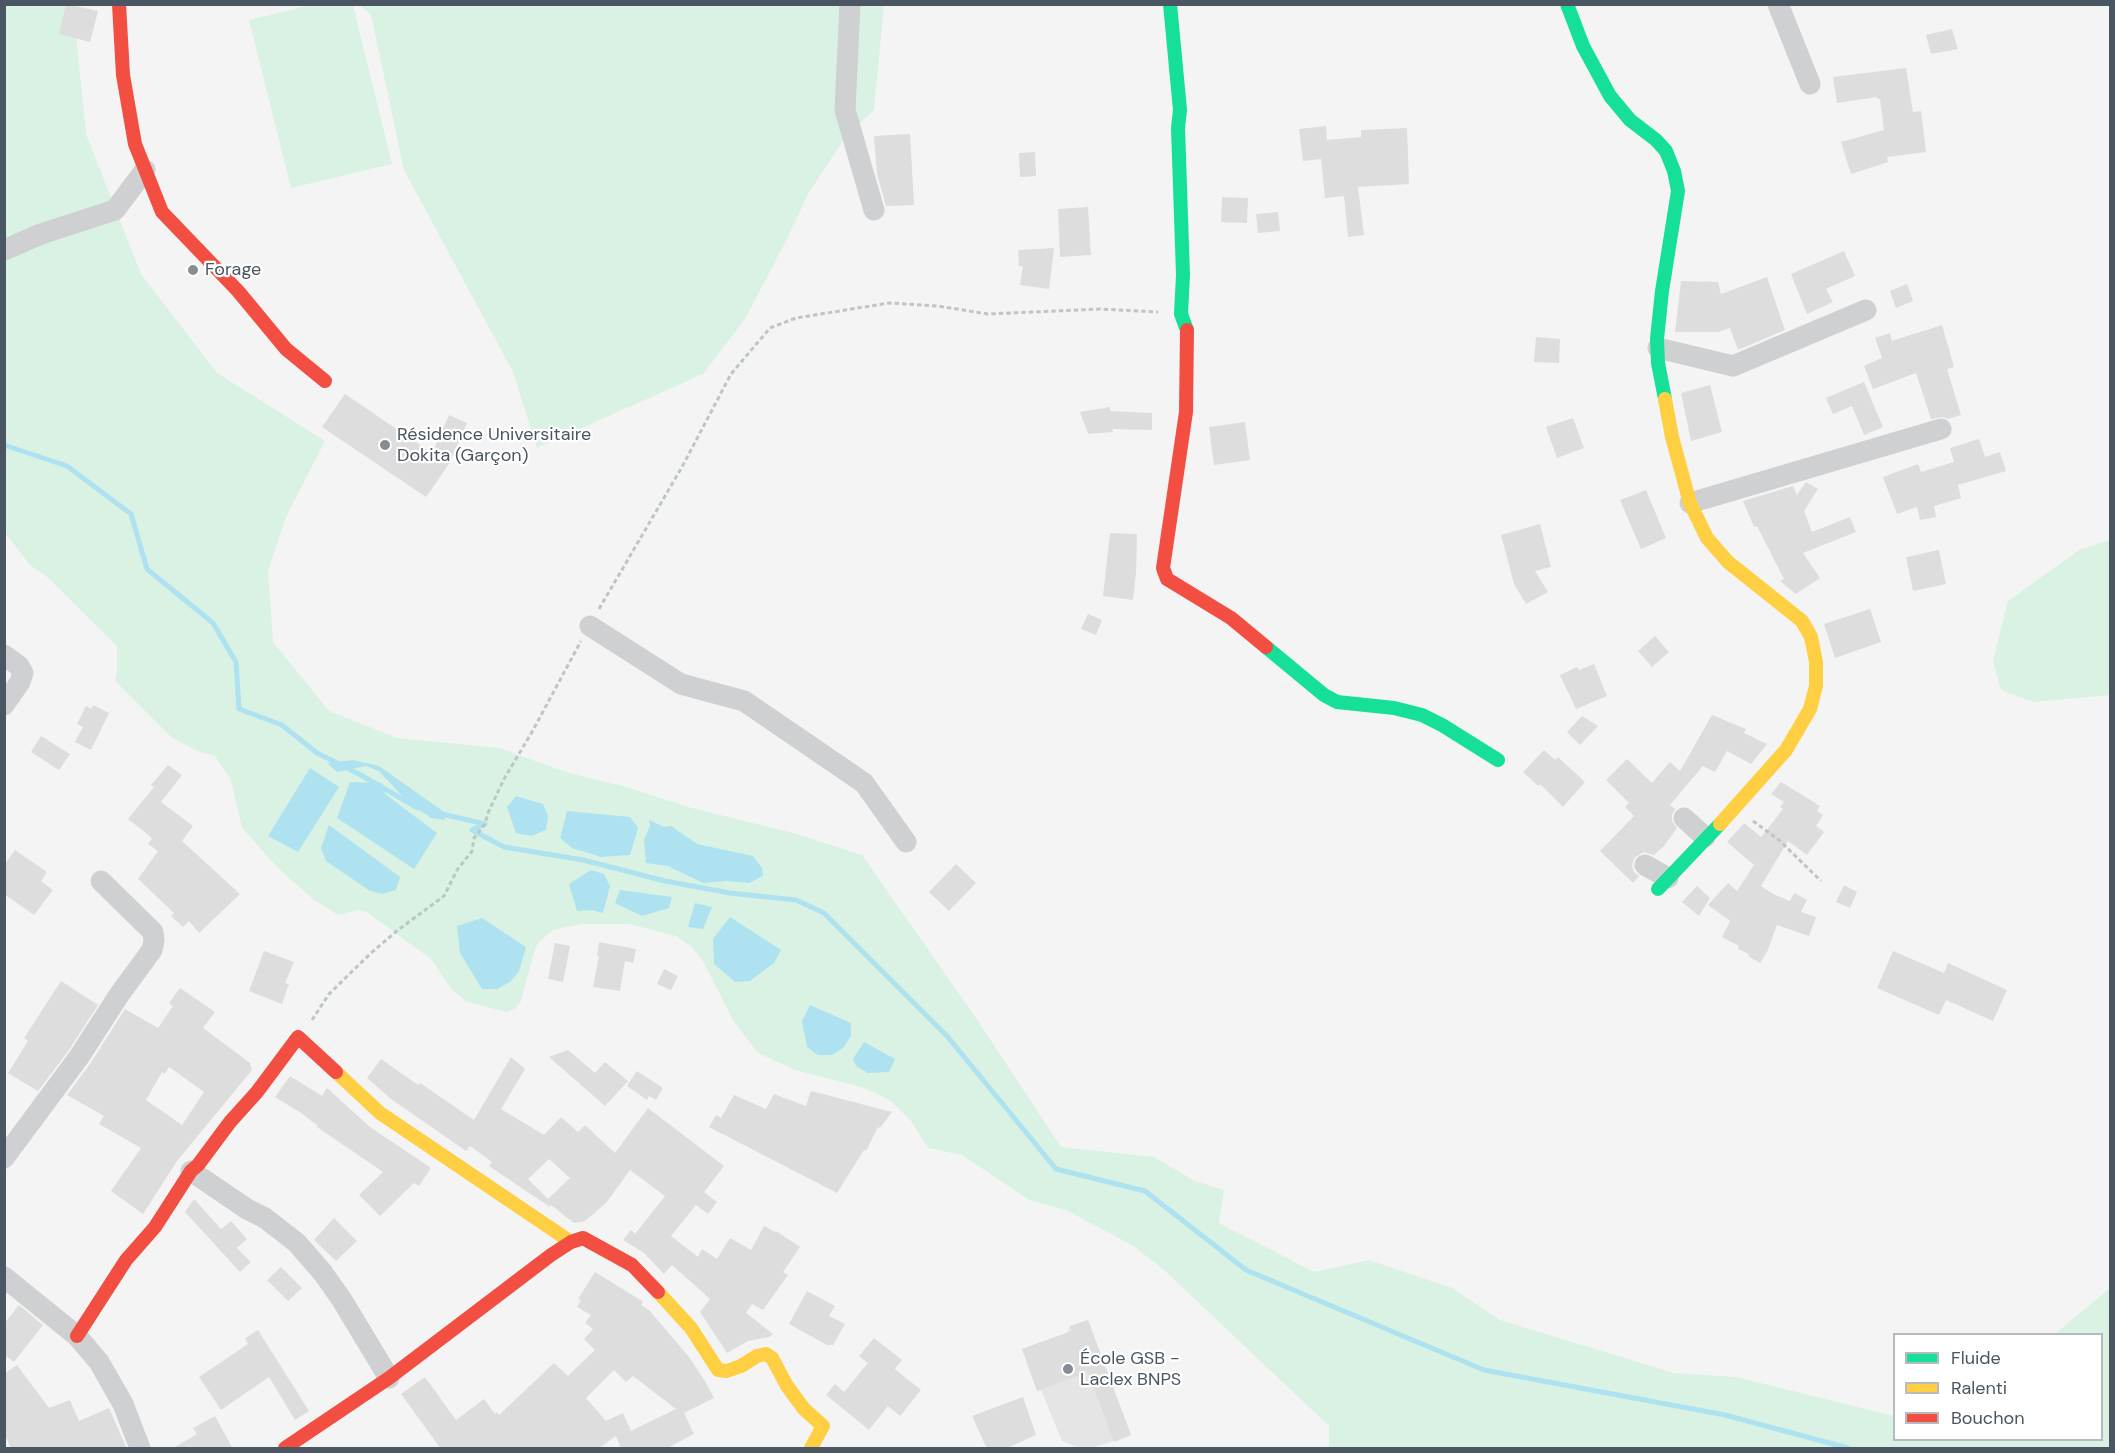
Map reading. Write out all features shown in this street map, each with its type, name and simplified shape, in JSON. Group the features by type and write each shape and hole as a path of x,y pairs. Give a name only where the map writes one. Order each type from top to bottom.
{"street":[{"path":"119,4 123,75 135,144 162,212 238,291 286,349 325,381"},
{"path":"850,4 845,110 874,210"},
{"path":"1170,4 1180,110 1178,128 1183,275 1181,314 1188,336 1186,412 1163,568 1167,579 1231,618 1324,695 1337,702 1394,708 1422,715 1498,760"},
{"path":"1567,4 1583,46 1610,96 1630,120 1656,140 1666,151 1674,171 1678,191 1662,291 1658,363 1671,437 1690,503 1707,538 1728,562 1802,621 1811,637 1816,662 1816,686 1810,709 1786,750 1735,808 1663,883 1645,865"},
{"path":"1778,4 1810,84"},
{"path":"4,250 41,234 116,210 145,170"},
{"path":"1658,348 1732,366 1866,310"},
{"path":"1690,503 1941,429"},
{"path":"590,626 681,684 744,701 864,783 906,842"},
{"path":"4,656 19,666 23,673 20,682 4,705"},
{"path":"1684,818 1706,837"},
{"path":"4,1158 79,1057 119,995 152,950 153,932 101,881"},
{"path":"77,1336 126,1260 156,1227 191,1171 257,1092 298,1037 380,1113 572,1242"},
{"path":"191,1171 247,1209 265,1218 297,1243 323,1273 342,1300 389,1378"},
{"path":"285,1449 389,1378 551,1255 583,1238 632,1265 691,1328 718,1370 727,1371 766,1354 772,1358 787,1386 804,1409 823,1426 811,1449"},
{"path":"4,1277 77,1336 99,1362 123,1404 140,1449"}],"path":[{"path":"298,1037 329,994 398,930 444,896 457,870 472,851 474,838 485,824 504,778 682,467 731,374 770,328 796,318 889,303 938,306 988,314 1100,309 1181,314"},
{"path":"1735,808 1779,840 1821,881"}],"shaded area":[{"name":"École GSB - Laclex BNPS","path":"1088,1320 1131,1435 1092,1448 1080,1448 1062,1441 1041,1390 1037,1391 1022,1349 1067,1333 1070,1326"}],"green space":[{"path":"5,5 73,5 86,134 141,274 217,373 325,441 286,517 268,571 273,642 329,711 397,738 499,748 569,773 627,787 688,807 793,833 862,855 978,1021 1061,1147 1154,1157 1195,1181 1224,1190 1219,1223 1314,1272 1369,1260 1452,1288 1500,1320 1674,1373 1736,1377 1893,1416 1893,1441 2103,1441 2103,1333 2056,1333 2110,1288 2110,1448 1327,1448 1329,1426 1163,1269 1132,1245 1066,1210 1029,1200 962,1155 928,1148 911,1121 890,1100 864,1088 795,1070 758,1053 734,1022 703,961 692,947 676,936 629,924 581,924 553,930 538,943 521,1001 516,1008 507,1012 467,1002 452,990 431,959 368,913 358,910 338,915 314,900 278,868 242,828 231,780 215,756 197,751 171,737 115,681 117,646 46,576 30,565 5,533"},
{"path":"310,5 353,5 392,164 291,188 249,20"},
{"path":"360,5 884,5 874,110 846,136 808,194 745,319 703,374 537,448 513,372 404,170 371,15"},
{"path":"2110,540 2110,695 2033,702 2001,690 1993,661 2008,601 2079,550"}],"water":[{"path":"353,760 379,766 444,812 445,820 431,818 407,801 379,771 366,766 337,772 327,763"},
{"path":"310,768 339,787 298,852 268,836"},
{"path":"350,782 382,783 385,794 437,833 414,869 337,818"},
{"path":"516,796 543,804 548,816 546,830 531,836 516,833 507,807"},
{"path":"567,811 630,817 638,828 630,855 601,857 572,848 560,838"},
{"path":"649,820 664,827 671,826 697,844 753,856 762,868 763,876 749,883 727,881 703,883 668,866 646,863 644,840 650,826"},
{"path":"329,825 400,877 396,890 383,894 370,891 326,861 321,848"},
{"path":"591,870 604,874 610,886 603,913 592,910 577,911 569,884"},
{"path":"620,890 672,897 669,908 642,916 615,903"},
{"path":"695,903 712,907 703,929 688,927"},
{"path":"730,917 781,950 774,963 750,981 735,982 714,964 713,939"},
{"path":"482,918 526,947 519,971 510,982 497,989 482,989 460,953 457,926"},
{"path":"810,1005 851,1023 851,1036 843,1048 832,1055 818,1055 807,1047 802,1021"},
{"path":"864,1042 895,1059 889,1072 868,1073 856,1066 853,1059"}],"building":[{"path":"66,4 98,11 90,42 59,34"},
{"path":"1952,29 1958,49 1931,54 1926,35"},
{"path":"1906,68 1913,112 1921,111 1926,152 1887,157 1888,162 1851,174 1841,142 1884,130 1880,99 1877,97 1837,103 1833,77"},
{"path":"1326,126 1327,140 1361,137 1361,130 1407,128 1409,184 1358,187 1364,235 1348,237 1344,196 1325,198 1321,159 1303,161 1299,129"},
{"path":"910,134 914,205 886,206 877,174 874,136"},
{"path":"1035,152 1036,176 1020,177 1019,153"},
{"path":"1222,197 1248,198 1247,223 1221,222"},
{"path":"1088,207 1091,255 1060,257 1058,209"},
{"path":"1278,212 1280,231 1258,233 1256,214"},
{"path":"1054,248 1049,289 1020,285 1023,266 1019,266 1018,250"},
{"path":"1844,251 1855,276 1826,289 1833,302 1807,314 1791,274"},
{"path":"1767,277 1785,330 1738,350 1730,328 1718,332 1675,332 1681,281 1718,282 1721,294"},
{"path":"1907,284 1913,301 1896,308 1890,291"},
{"path":"1942,325 1954,367 1947,369 1961,415 1948,419 1943,417 1931,419 1916,373 1873,389 1864,366 1882,358 1875,338 1890,333 1892,341"},
{"path":"1536,337 1560,339 1559,363 1534,362"},
{"path":"1864,382 1883,427 1864,435 1852,406 1833,414 1826,398"},
{"path":"1710,385 1722,432 1691,441 1681,393"},
{"name":"Résidence Universitaire Dokita (Garçon)","path":"345,394 432,453 449,415 467,423 449,464 426,497 322,427"},
{"path":"1110,407 1110,411 1152,413 1152,430 1112,429 1113,432 1088,434 1080,412"},
{"path":"1573,418 1584,448 1557,458 1546,427"},
{"path":"1245,422 1250,460 1214,465 1209,427"},
{"path":"1979,439 1985,457 2000,452 2006,471 1958,485 1961,498 1934,506 1936,517 1920,520 1917,507 1897,514 1883,477 1918,464 1921,472 1954,462 1950,448"},
{"path":"1806,482 1818,489 1804,511 1812,532 1850,517 1856,532 1803,553 1820,578 1796,594 1780,581 1784,579 1757,526 1754,527 1743,501 1793,486 1797,495"},
{"path":"1646,490 1666,538 1641,549 1620,500"},
{"path":"1540,524 1551,567 1535,571 1548,592 1526,604 1514,584 1501,535"},
{"path":"1110,533 1137,534 1133,600 1103,596"},
{"path":"1939,550 1946,584 1913,591 1906,557"},
{"path":"1870,609 1881,642 1835,658 1824,624"},
{"path":"1088,614 1102,620 1096,635 1081,629"},
{"path":"1655,636 1669,652 1652,667 1638,651"},
{"path":"1594,664 1607,696 1576,709 1560,675 1577,667 1579,670"},
{"path":"93,705 109,713 91,750 75,742 83,727 77,724 86,706 92,709"},
{"path":"1712,715 1746,729 1744,733 1767,744 1751,764 1727,751 1715,772 1703,766 1670,805 1675,809 1672,821 1677,828 1664,846 1654,855 1644,852 1634,858 1632,866 1634,872 1639,876 1633,883 1600,851 1634,816 1625,807 1629,803 1606,780 1627,759 1652,783 1670,762 1680,771"},
{"path":"1582,716 1598,726 1580,745 1567,732"},
{"path":"41,736 70,754 59,770 31,752"},
{"path":"1544,750 1555,760 1558,757 1585,782 1563,807 1540,784 1538,786 1523,772"},
{"path":"168,765 182,775 161,802 193,826 182,841 240,894 199,933 189,921 183,927 171,916 174,913 138,879 158,851 148,844 152,838 128,819 154,787 151,785"},
{"path":"1781,782 1820,806 1817,811 1823,815 1816,826 1824,832 1807,855 1788,841 1761,886 1790,901 1794,893 1807,900 1801,912 1816,917 1809,936 1777,925 1767,952 1760,963 1738,949 1739,946 1722,937 1730,921 1708,905 1728,883 1737,891 1754,865 1727,842 1744,823 1761,837 1783,809 1780,807 1784,802 1771,794"},
{"path":"15,850 47,872 41,881 53,890 34,915 4,894 4,865"},
{"path":"956,864 976,883 949,911 929,892"},
{"path":"1844,885 1857,892 1850,908 1836,902"},
{"path":"1697,886 1710,898 1699,916 1682,902"},
{"path":"599,942 636,949 633,963 625,961 620,991 593,987 599,956 597,956"},
{"path":"555,943 570,946 563,982 548,979"},
{"path":"264,951 294,962 285,983 289,984 282,1004 249,991"},
{"path":"1893,951 1944,973 1948,963 2007,990 1993,1021 1946,1000 1939,1015 1877,988"},
{"path":"664,969 678,976 671,990 657,984"},
{"path":"61,981 98,1005 69,1050 38,1091 8,1073 28,1041 24,1038"},
{"path":"180,988 215,1012 203,1028 250,1063 252,1070 177,1161 143,1214 111,1191 141,1148 99,1124 104,1116 67,1095 125,1009 158,1028 173,1006 169,1003","holes":["169,1067 204,1092 182,1125 146,1100 162,1072 165,1074"]},
{"path":"568,1050 595,1073 605,1062 628,1081 605,1106 549,1057"},
{"path":"511,1057 525,1069 501,1109 544,1135 561,1117 578,1132 585,1125 615,1153 648,1108 724,1166 704,1192 717,1202 708,1214 696,1205 671,1236 698,1257 702,1249 717,1259 730,1238 751,1250 764,1226 800,1247 783,1272 788,1275 763,1310 752,1304 746,1313 773,1334 769,1337 748,1341 727,1353 700,1312 710,1299 672,1265 664,1274 644,1253 623,1240 631,1230 635,1234 665,1196 630,1170 606,1203 585,1221 574,1223 551,1205 550,1207 489,1166 492,1162 470,1146 466,1151 391,1099 367,1078 381,1059 474,1120","holes":["549,1159 570,1178 548,1199 528,1179"]},
{"path":"637,1071 663,1088 656,1100 649,1096 647,1100 627,1086"},
{"path":"290,1076 322,1096 327,1088 370,1127 431,1168 419,1186 414,1183 380,1216 359,1195 383,1172 275,1097"},
{"path":"811,1091 892,1112 880,1128 878,1127 866,1151 864,1150 837,1193 709,1127 716,1115 721,1118 734,1095 766,1109 774,1094 806,1106"},
{"path":"194,1199 221,1229 231,1221 247,1239 237,1248 251,1262 240,1272 185,1212"},
{"path":"334,1218 357,1241 336,1261 314,1240"},
{"path":"281,1267 302,1288 288,1301 267,1280"},
{"path":"595,1272 643,1302 641,1305 649,1310 689,1357 714,1398 684,1413 694,1434 665,1449 621,1449 616,1436 598,1449 441,1449 401,1394 425,1377 456,1420 484,1399 495,1414 497,1412 499,1415 554,1363 568,1376 595,1350 584,1339 593,1329 585,1323 591,1315 577,1307 581,1300 578,1299","holes":["614,1370 626,1382 633,1376 676,1409 631,1431 623,1413 606,1421 586,1398"]},
{"path":"807,1291 835,1306 829,1316 845,1324 833,1345 827,1345 789,1324"},
{"path":"19,1305 43,1325 14,1362 4,1355 4,1324"},
{"path":"1088,1320 1131,1435 1114,1442 1088,1372 1037,1391 1022,1349 1072,1331 1070,1326"},
{"path":"258,1330 309,1411 295,1420 269,1377 221,1410 199,1377 248,1344 245,1338"},
{"path":"874,1338 902,1360 895,1369 921,1390 900,1416 888,1406 869,1430 826,1395 835,1384 844,1392 868,1363 859,1356"},
{"path":"17,1365 49,1408 70,1400 79,1421 109,1408 127,1449 11,1449 4,1432 4,1374"},
{"path":"1023,1397 1036,1435 1005,1449 987,1449 972,1416"},
{"path":"215,1416 233,1449 172,1449 197,1434 193,1428"}],"waterway":[{"path":"4,445 67,466 131,514 147,569 213,623 236,662 239,709 282,725 317,753 423,809"},
{"path":"438,813 485,824 472,830 504,847 583,860 665,881 730,893 796,900 824,913 947,1036 1056,1169 1145,1191 1246,1270 1484,1370 1725,1415 1848,1448"}],"traffic: fast":[{"path":"1170,4 1180,110 1178,128 1183,275 1181,314 1187,330"},
{"path":"1567,4 1583,46 1610,96 1630,120 1656,140 1666,151 1674,171 1678,191 1657,339 1658,363 1665,399"},
{"path":"1266,647 1324,695 1337,702 1394,708 1422,715 1498,760"},
{"path":"1658,889 1720,824"}],"traffic: slow":[{"path":"1665,399 1672,437 1690,503 1707,538 1728,562 1802,621 1811,637 1816,662 1816,686 1810,709 1786,750 1720,824"},
{"path":"336,1072 380,1113 571,1242"},
{"path":"658,1292 691,1328 718,1370 727,1371 741,1366 757,1356 766,1354 772,1358 787,1386 804,1409 823,1426 811,1448"}],"traffic: jam":[{"path":"119,4 123,75 135,144 162,212 238,291 286,349 325,381"},
{"path":"1187,330 1186,412 1163,568 1167,579 1231,618 1266,647"},
{"path":"77,1336 126,1260 155,1227 191,1171 257,1092 298,1037 336,1072"},
{"path":"285,1448 389,1378 571,1242 583,1238 632,1265 658,1292"}],"place":[{"name":"Forage","path":"193,270"},
{"name":"Résidence Universitaire Dokita (Garçon)","path":"385,445"},
{"name":"École GSB - Laclex BNPS","path":"1068,1369"}]}
